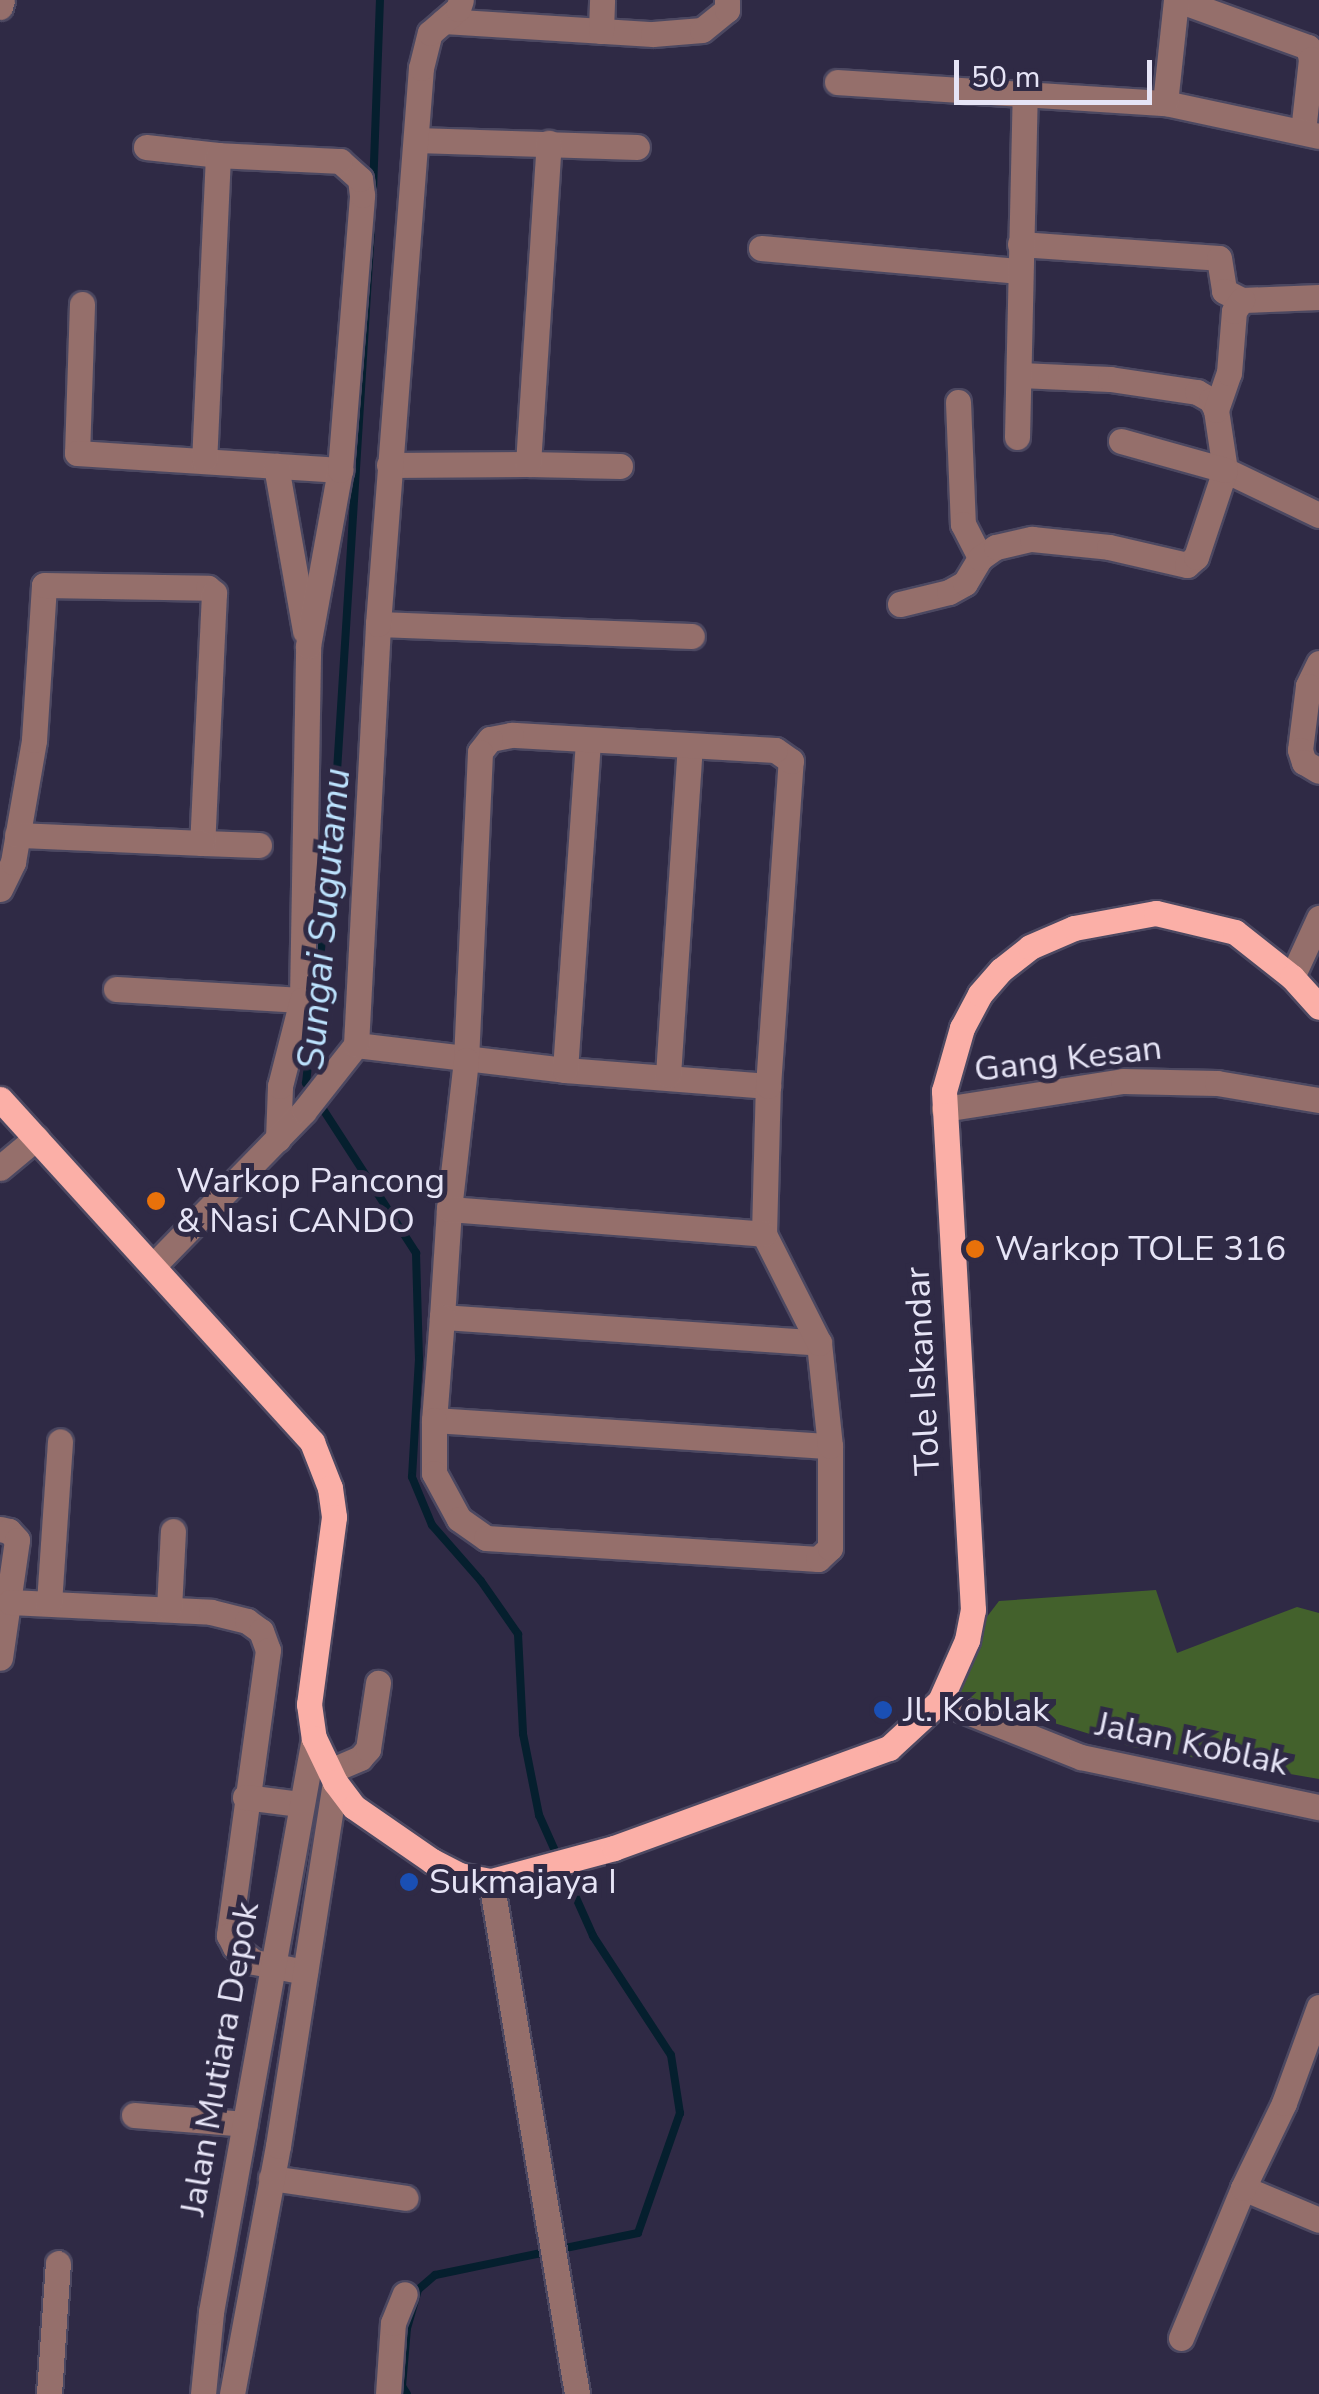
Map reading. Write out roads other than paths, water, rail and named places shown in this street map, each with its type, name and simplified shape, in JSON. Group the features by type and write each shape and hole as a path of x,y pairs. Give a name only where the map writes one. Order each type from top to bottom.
{"main road":[{"name":"Tole Iskandar","path":"491,1881 542,1871 614,1848 889,1748 940,1701 967,1640 973,1610 944,1110 951,1060 980,994 1001,970 1030,947 1074,928 1156,913 1235,932 1292,977 1319,1007"},
{"path":"0,1099 312,1442 330,1488 334,1518 309,1704 314,1738 333,1777 354,1806 404,1844 459,1874 491,1881"}],"street":[{"path":"153,1266 278,1139 352,1052 389,465 421,68 430,33 461,0"},
{"path":"601,31 602,0"},
{"path":"837,82 1165,104 1311,134 1308,47 1177,0 1165,104"},
{"path":"444,21 653,34 702,30 731,4"},
{"path":"1017,437 1025,95"},
{"path":"416,140 637,147"},
{"path":"528,464 549,143"},
{"path":"146,147 340,161 360,179 340,470 308,646 302,1000 280,1086 278,1139"},
{"path":"204,460 218,155"},
{"path":"761,248 1020,257 1219,258 1224,291 1242,300 1319,297"},
{"path":"1216,410 1229,373 1234,311 1242,300"},
{"path":"82,304 77,453 340,470"},
{"path":"900,604 949,592 965,583 980,558 996,548 1032,539 1109,546 1187,564 1196,557 1225,470 1211,400 1197,392 1110,380 1020,376"},
{"path":"958,402 963,524 980,558"},
{"path":"1121,441 1225,470 1319,515"},
{"path":"389,465 620,466"},
{"path":"276,466 308,646"},
{"path":"0,888 12,862 34,740 44,585 208,588 216,602 202,843"},
{"path":"378,624 692,636"},
{"path":"1319,663 1308,686 1300,750 1304,762 1319,771"},
{"path":"511,735 588,741 775,750 786,753 791,761 768,1086 764,1234 819,1343 830,1446 830,1548 823,1558 486,1538 459,1519 434,1473 434,1420 449,1209 466,1060 480,752 490,739 511,735"},
{"path":"565,1070 588,741"},
{"path":"668,1075 690,746"},
{"path":"18,835 259,845"},
{"path":"1292,977 1319,918"},
{"path":"116,989 302,1000"},
{"path":"352,1052 768,1086"},
{"name":"Gang Kesan","path":"944,1110 1124,1081 1217,1083 1319,1100"},
{"path":"0,1168 36,1138"},
{"path":"449,1209 764,1234"},
{"path":"442,1318 819,1343"},
{"path":"434,1420 830,1446"},
{"path":"50,1604 60,1441"},
{"path":"0,1529 9,1530 17,1540 0,1658"},
{"path":"169,1609 173,1532"},
{"path":"10,1602 210,1612 248,1622 262,1631 268,1650 245,1797 230,1935 243,1956 274,1968 305,1972"},
{"path":"333,1777 368,1749 378,1683"},
{"name":"Jalan Koblak","path":"940,1701 1081,1757 1319,1808"},
{"name":"Jalan Mutiara Depok","path":"203,2394 212,2312 314,1738"},
{"name":"Jalan Mutiara Depok","path":"232,2394 305,1972 333,1777"},
{"path":"245,1797 300,1804"},
{"path":"491,1881 577,2394"},
{"path":"1181,2338 1243,2188 1284,2103 1319,2007"},
{"path":"134,2115 245,2124"},
{"path":"271,2178 406,2198"},
{"path":"1243,2188 1319,2220"},
{"path":"48,2394 58,2263"},
{"path":"388,2394 393,2323 404,2294"}],"waterway":[{"name":"Sungai Sugutamu","path":"373,190 380,0"},
{"name":"Sungai Sugutamu","path":"312,1091 306,1083 332,851 371,229"},
{"name":"Sungai Sugutamu","path":"319,1103 416,1253 419,1359 412,1477 432,1525 481,1581 518,1634 523,1734 539,1815 593,1936 671,2055 680,2113 638,2233 435,2275 418,2290 407,2328 402,2386 407,2394"}],"place":[{"name":"Warkop Pancong & Nasi CANDO","path":"156,1201"},
{"name":"Warkop TOLE 316","path":"975,1249"},
{"name":"Jl. Koblak","path":"883,1710"},
{"name":"Sukmajaya I","path":"409,1882"}]}
